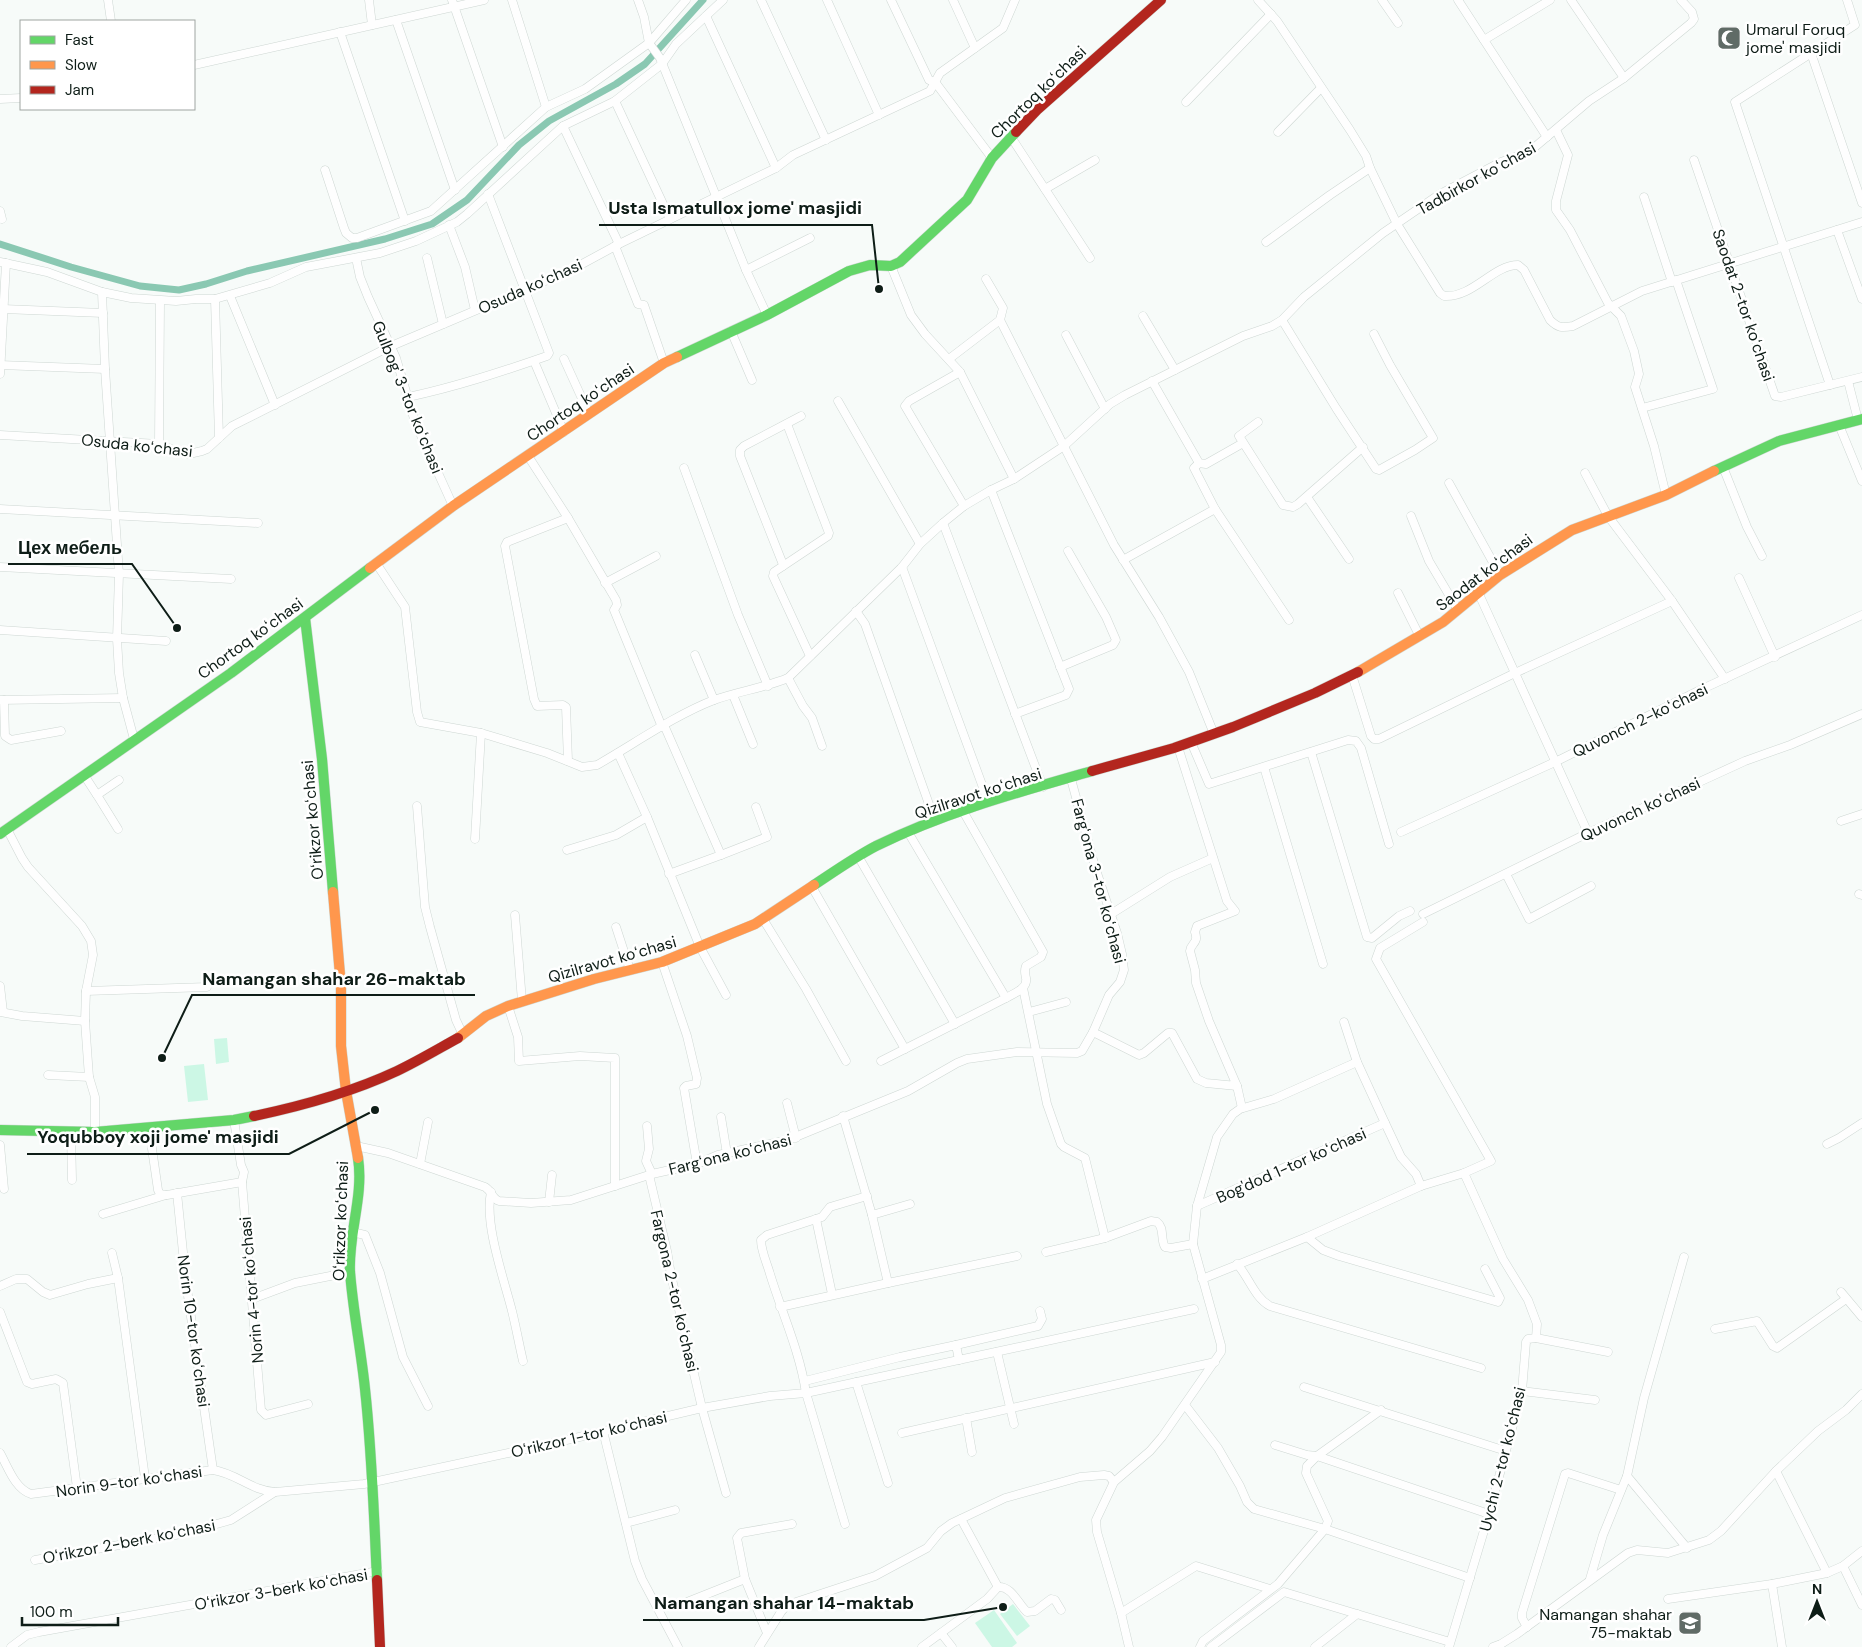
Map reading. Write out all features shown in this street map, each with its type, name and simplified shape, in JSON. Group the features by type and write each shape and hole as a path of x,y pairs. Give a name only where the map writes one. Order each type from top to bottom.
{"main road":[{"name":"Chortoq koʻchasi","path":"4,831 231,673 453,506 664,363 766,314 849,271 870,265 891,266 908,256 967,200 992,158 1037,110 1161,0"},
{"name":"Saodat koʻchasi","path":"1214,734 1315,693 1352,675 1442,622 1500,575 1551,541 1572,530 1666,495 1779,441 1860,420"},
{"name":"Oʻrikzor koʻchasi","path":"305,618 323,769 341,987 341,1046 346,1091 359,1166 350,1272 365,1390 378,1571 380,1647"},
{"name":"Qizilravot koʻchasi","path":"0,1130 71,1133 95,1132 234,1120 278,1111 346,1091 397,1071 463,1035 486,1016 508,1006 586,981 662,962 730,935 763,919 858,856 908,832 988,802 1178,747 1214,734"}],"street":[{"path":"108,0 111,20"},
{"path":"369,0 372,25"},
{"path":"195,65 396,20 453,3 484,0"},
{"path":"512,0 546,107"},
{"path":"638,0 650,45 661,61 746,270 766,314"},
{"path":"325,170 344,228 349,236 358,238 432,211 546,107 585,89 650,45 686,0"},
{"path":"0,374 3,262 47,272 102,292 131,298 160,301 196,298 215,299 230,296 282,278 306,267 380,253 416,240 449,225 467,214 563,126 615,101 661,61 676,44 723,0"},
{"path":"761,0 826,140"},
{"path":"826,0 879,115"},
{"path":"891,0 929,80 935,82 992,158"},
{"path":"953,0 975,48"},
{"name":"Osuda koʻchasi","path":"0,435 159,444 178,452 196,453 208,448 232,426 390,347 570,270 617,245 776,168 793,155 930,91 940,73 1003,28 1015,0"},
{"path":"1258,0 1271,14 1350,130 1366,156 1397,224 1444,296 1458,296 1508,267 1518,265 1524,270 1550,320 1556,326 1563,328 1573,326 1642,291 1862,222"},
{"path":"1382,0 1398,23"},
{"path":"1458,0 1547,137"},
{"path":"1484,40 1550,0"},
{"path":"1571,0 1624,78"},
{"name":"Tadbirkor koʻchasi","path":"788,678 902,567 920,544 964,506 1014,479 1064,446 1105,409 1118,400 1243,336 1265,330 1282,320 1304,297 1383,233 1440,194 1501,162 1529,152 1589,100 1624,78 1694,19 1692,12 1681,0"},
{"path":"1847,0 1855,25 1735,102 1830,385 1862,377"},
{"path":"453,3 503,147"},
{"path":"1186,102 1271,14"},
{"path":"706,16 776,168"},
{"path":"396,20 455,190"},
{"path":"340,32 405,221"},
{"path":"1811,53 1862,203"},
{"path":"1278,132 1321,88"},
{"path":"0,99 20,98"},
{"path":"615,101 670,219"},
{"path":"563,126 617,245 638,304 644,305 664,363"},
{"path":"1556,130 1568,155 1556,201 1556,210 1570,230 1593,276 1611,306 1620,316 1634,351 1640,374 1635,387 1666,495"},
{"path":"1011,137 1090,258"},
{"path":"1045,189 1095,160"},
{"name":"Saodat 2-tor koʻchasi","path":"1694,160 1775,396 1781,397 1830,385"},
{"path":"1266,242 1370,168"},
{"path":"408,397 443,390 485,378 547,356 549,352 488,194"},
{"path":"1642,408 1714,389 1644,197"},
{"path":"449,225 465,267 475,310"},
{"path":"1838,230 1862,299"},
{"path":"746,270 810,238"},
{"name":"Gulbog' 3-tor koʻchasi","path":"356,258 360,277 396,358 416,422 453,506"},
{"path":"427,258 444,324"},
{"path":"891,266 911,315 940,352 960,372 1014,479"},
{"path":"949,359 1000,320 1003,308 986,279"},
{"path":"102,292 104,369 119,574 119,673 123,698 134,739"},
{"path":"230,296 276,405"},
{"path":"215,299 219,438"},
{"path":"159,444 160,301"},
{"path":"3,309 103,313"},
{"path":"1143,316 1176,370"},
{"path":"1000,320 1114,545 1159,617 1189,672 1214,734"},
{"path":"1282,320 1336,408 1376,469 1379,470 1434,438 1390,365 1374,334"},
{"path":"731,331 752,380"},
{"path":"1066,335 1105,409"},
{"path":"534,360 564,432"},
{"path":"564,360 588,414"},
{"path":"0,365 104,369"},
{"path":"960,372 909,401 905,406 964,506"},
{"path":"1152,381 1199,463"},
{"path":"1848,381 1860,420"},
{"path":"838,400 920,544"},
{"path":"783,566 740,456 740,450 744,446 801,416"},
{"path":"1258,422 1239,435 1283,505 1293,507 1307,497 1363,447"},
{"path":"787,424 829,533 828,536 774,572 773,576 810,656"},
{"path":"1839,425 1862,481"},
{"path":"1199,463 1206,464 1243,443"},
{"path":"528,456 568,518 616,600 617,605 614,610 663,726 721,855"},
{"path":"1199,463 1194,468 1215,510 1289,620"},
{"path":"1723,467 1747,527 1762,556"},
{"path":"684,468 735,606 768,686"},
{"path":"1585,473 1608,516 1672,602 1725,679"},
{"path":"1449,483 1500,575"},
{"path":"991,490 1069,689 1068,693 1015,714"},
{"path":"1307,497 1349,559"},
{"path":"0,509 258,523"},
{"path":"1123,560 1215,510"},
{"path":"1411,516 1429,561 1458,610"},
{"path":"568,518 507,542 505,546 534,699 537,706 563,705 566,707 568,761"},
{"path":"943,523 1043,787"},
{"path":"1060,667 1113,646 1116,640 1106,617 1068,550"},
{"path":"605,583 656,556"},
{"path":"376,563 405,606 419,720 424,723 481,733 582,767 590,767 597,765 683,714 714,700 768,686 788,678 803,706 812,718 822,746"},
{"path":"0,567 231,579"},
{"path":"902,567 988,802"},
{"path":"1739,578 1775,656"},
{"name":"Quvonch 2-koʻchasi","path":"1478,592 1554,762 1588,832"},
{"path":"1398,593 1418,635"},
{"path":"1352,675 1371,736 1377,739 1515,673 1672,602"},
{"path":"856,611 865,624 935,821"},
{"name":"Quvonch 2-koʻchasi","path":"1401,832 1554,762 1862,615"},
{"path":"0,630 166,642"},
{"path":"695,655 714,700"},
{"path":"732,695 753,744"},
{"path":"61,732 8,739 5,736 2,700 123,698"},
{"name":"Quvonch koʻchasi","path":"1464,1173 1491,1162 1376,959 1380,948 1423,918 1588,832 1745,761 1790,745 1862,714"},
{"path":"475,839 481,733"},
{"path":"1191,742 1210,784 1348,740 1359,743 1390,844"},
{"path":"1178,747 1228,901 1235,910 1198,926 1195,932 1196,942 1190,948 1190,951 1196,983 1209,1021 1237,1086 1242,1108"},
{"path":"1311,752 1367,937 1372,938 1399,916 1410,911"},
{"path":"618,753 647,817 700,947 726,995"},
{"path":"1264,767 1323,964"},
{"path":"84,775 118,829"},
{"name":"Fargʻona 3-tor koʻchasi","path":"1071,779 1095,867 1122,954 1124,973 1120,982 1109,995 1093,1032"},
{"path":"97,795 119,780"},
{"path":"417,806 425,907 453,1010 463,1035"},
{"path":"669,874 766,837 756,808"},
{"path":"881,1061 1023,988 1027,982 1026,966 1041,957 1043,952 963,811"},
{"path":"1841,820 1862,814"},
{"path":"567,850 616,835 647,817"},
{"path":"4,831 28,867 89,936 93,947 86,991 85,1021 89,1077 95,1097 95,1132"},
{"path":"908,832 1006,998"},
{"path":"858,856 955,1024"},
{"path":"1111,914 1170,877 1213,858"},
{"path":"1506,874 1528,919 1591,886"},
{"path":"812,887 905,1049"},
{"path":"515,915 522,1001"},
{"path":"763,919 806,989 846,1061"},
{"path":"616,927 630,970"},
{"path":"662,962 687,1036 697,1078 696,1084 684,1088 697,1164"},
{"path":"0,986 1,1012 22,1016 85,1021"},
{"path":"86,991 207,987"},
{"path":"1023,988 1046,1104 1064,1147 1085,1158 1105,1238"},
{"path":"1029,1012 1066,1002"},
{"path":"508,1006 518,1037 519,1061 580,1056 615,1058 615,1186"},
{"name":"Bog'dod 1-tor koʻchasi","path":"1344,1022 1357,1062 1385,1123 1401,1157 1416,1174 1421,1186"},
{"path":"1093,1032 1139,1055 1172,1032 1197,1079 1206,1083 1237,1086"},
{"name":"Fargʻona koʻchasi","path":"356,1146 388,1153 485,1187 491,1192 494,1199 499,1201 549,1202 580,1198 650,1175 697,1164 707,1158 796,1138 843,1116 908,1091 961,1061 998,1053 1036,1051 1077,1053 1082,1050 1093,1032"},
{"path":"1129,1647 1096,1525 1100,1509 1114,1482 1150,1450 1220,1355 1221,1345 1194,1244 1198,1206 1217,1137 1233,1114 1242,1108 1274,1099 1357,1062"},
{"path":"48,1075 89,1077"},
{"path":"787,1102 796,1138"},
{"path":"843,1116 867,1196 888,1283"},
{"path":"721,1118 727,1154"},
{"name":"Norin 4-tor koʻchasi","path":"234,1120 241,1165 244,1172 242,1182 262,1413 270,1414 308,1404"},
{"path":"420,1164 428,1122"},
{"name":"Bog'dod 1-tor koʻchasi","path":"1198,1206 1385,1123"},
{"path":"1827,1144 1862,1123"},
{"name":"Fargona 2-tor koʻchasi","path":"647,1126 649,1149 646,1161 668,1251 671,1275 702,1408 726,1493"},
{"path":"149,1128 158,1190 162,1195 166,1195"},
{"path":"71,1133 72,1180"},
{"path":"0,1145 4,1189"},
{"path":"1202,1279 1421,1186 1464,1173 1503,1259 1528,1300 1537,1324 1536,1338 1608,1352"},
{"path":"549,1202 552,1175"},
{"path":"103,1214 177,1192 242,1182"},
{"name":"Norin 10-tor koʻchasi","path":"177,1192 186,1282 213,1470"},
{"path":"491,1192 490,1206 495,1248 522,1360"},
{"path":"845,1524 761,1240 767,1235 822,1217 830,1207 867,1196"},
{"path":"872,1215 910,1204"},
{"path":"816,1219 832,1294"},
{"path":"1046,1252 1105,1238 1155,1221 1161,1225 1162,1242 1165,1247 1171,1248 1194,1244"},
{"path":"352,1232 365,1235 380,1273 403,1357 428,1406"},
{"path":"1307,1236 1323,1250 1338,1256 1498,1302 1500,1298 1485,1270"},
{"path":"112,1254 118,1278 145,1478"},
{"path":"780,1307 832,1294 1017,1256"},
{"path":"1590,1579 1603,1535 1627,1476 1644,1398 1684,1257"},
{"path":"1237,1264 1244,1272 1259,1298 1270,1306 1481,1368"},
{"path":"252,1299 295,1283 350,1272"},
{"path":"0,1286 16,1279 27,1279 43,1292 50,1295 118,1278"},
{"path":"1841,1292 1862,1317"},
{"path":"1715,1329 1757,1321 1773,1346 1777,1348 1846,1299"},
{"name":"Oʻrikzor 1-tor koʻchasi","path":"276,1492 354,1485 472,1461 702,1408 770,1396 806,1393 1194,1309"},
{"path":"804,1381 1038,1326 1042,1319 1040,1311"},
{"path":"0,1312 27,1382 32,1384 56,1379 63,1383 77,1488"},
{"name":"Uychi 2-tor koʻchasi","path":"1450,1645 1489,1514 1522,1391 1526,1342 1528,1338 1536,1338"},
{"path":"956,1345 959,1360"},
{"path":"997,1352 1014,1424"},
{"path":"902,1434 1215,1362"},
{"path":"856,1382 888,1483"},
{"path":"1304,1387 1506,1451"},
{"path":"1522,1391 1595,1400"},
{"path":"1493,1647 1527,1627 1628,1553 1646,1550 1668,1553 1709,1540 1721,1531 1776,1471 1862,1394"},
{"path":"1185,1405 1218,1448 1250,1506 1254,1509 1325,1529 1470,1578"},
{"path":"1200,1647 1203,1641 1278,1584 1325,1529 1328,1521 1306,1473 1308,1466 1317,1456 1381,1410"},
{"path":"966,1418 972,1452"},
{"path":"603,1432 642,1579 678,1647"},
{"path":"1275,1445 1307,1455 1317,1456 1489,1514"},
{"name":"Norin 9-tor koʻchasi","path":"0,1453 17,1484 28,1493 34,1494 213,1470 226,1471 265,1492 276,1492"},
{"path":"1776,1471 1827,1573"},
{"path":"1527,1627 1522,1613 1565,1474 1568,1473 1621,1490"},
{"path":"758,1647 787,1606 875,1576 927,1548 941,1531 960,1519 1005,1498 1080,1477 1104,1475 1109,1476 1114,1482"},
{"path":"1627,1476 1687,1548"},
{"name":"Oʻrikzor 2-berk koʻchasi","path":"35,1560 205,1528 230,1520 276,1492"},
{"path":"626,1523 675,1510"},
{"path":"960,1519 998,1587"},
{"path":"767,1633 745,1579 737,1536 792,1524"},
{"path":"1668,1599 1772,1584 1827,1573 1843,1566 1862,1552"},
{"path":"1121,1613 1196,1566 1270,1589"},
{"path":"1843,1566 1862,1605"},
{"name":"Oʻrikzor 3-berk koʻchasi","path":"11,1647 27,1635 40,1632 378,1571"},
{"path":"677,1606 745,1579"},
{"path":"1772,1584 1782,1647"},
{"path":"922,1647 987,1599 998,1587 1002,1586 1008,1589 1027,1612 1035,1612 1051,1599 1055,1600 1061,1610"},
{"path":"1211,1647 1284,1592 1450,1645"},
{"path":"1315,1647 1357,1614"},
{"path":"941,1634 952,1647"}],"green space":[{"path":"227,1038 229,1062 216,1064 214,1039"},
{"path":"204,1064 208,1100 188,1102 184,1066"},
{"path":"1013,1604 1030,1626 1017,1636 1000,1614"},
{"path":"994,1610 1017,1643 1012,1647 992,1647 975,1623"}],"waterway":[{"path":"0,244 71,267 140,286 179,290 247,271 385,239 432,224 467,200 519,145 549,121 616,84 645,64 703,0"}],"traffic: fast":[{"path":"677,357 767,315 849,271 870,265 891,266 900,262 967,200 992,158 1016,132"},
{"path":"1714,471 1779,441 1862,419"},
{"path":"0,834 231,673 370,568"},
{"path":"305,618 322,759 333,892"},
{"path":"814,885 853,859 902,834 955,813 1092,771"},
{"path":"0,1130 95,1132 234,1120 254,1116"},
{"path":"358,1158 358,1201 351,1244 350,1272 367,1413 377,1580"}],"traffic: slow":[{"path":"370,568 453,506 664,363 677,357"},
{"path":"1358,672 1443,622 1500,575 1572,530 1666,495 1714,471"},
{"path":"458,1038 486,1016 508,1006 594,979 662,962 755,924 814,885"},
{"path":"333,892 341,987 341,1046 346,1091 358,1158"}],"traffic: jam":[{"path":"1016,132 1037,110 1161,0"},
{"path":"1092,771 1174,748 1233,727 1315,693 1358,672"},
{"path":"254,1116 308,1103 380,1079 458,1038"},
{"path":"377,1580 380,1647"}],"place":[{"name":"Umarul Foruq jome' masjidi","path":"1729,38"},
{"name":"Usta Ismatullox jome' masjidi","path":"879,289"},
{"name":"Цех мебель","path":"177,628"},
{"name":"Namangan shahar 26-maktab","path":"162,1058"},
{"name":"Yoqubboy xoji jome' masjidi","path":"375,1110"},
{"name":"Namangan shahar 14-maktab","path":"1003,1607"},
{"name":"Namangan shahar 75-maktab","path":"1690,1623"}]}
